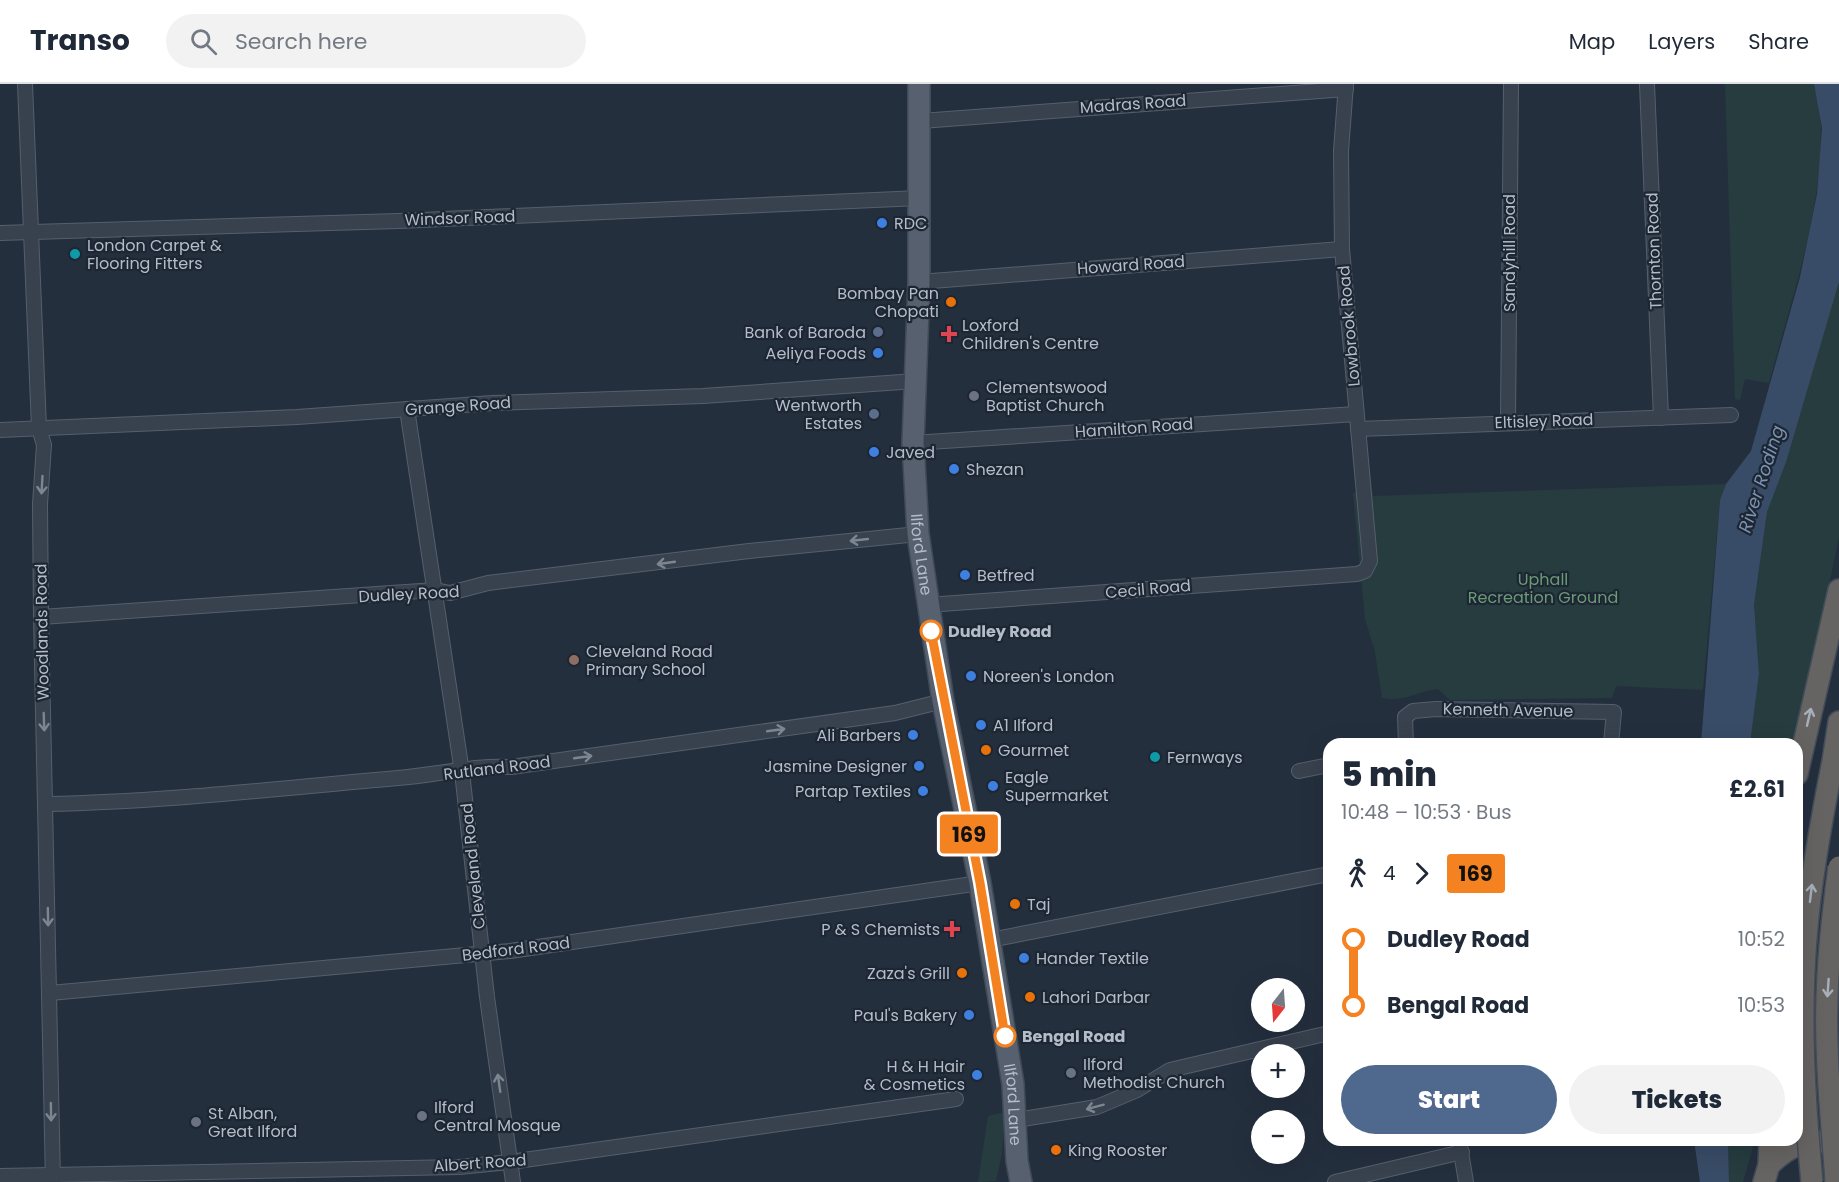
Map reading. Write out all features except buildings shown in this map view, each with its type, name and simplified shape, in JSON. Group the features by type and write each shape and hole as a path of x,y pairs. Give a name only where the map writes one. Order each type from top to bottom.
{"highway":[{"path":"1803,748 1839,590"},
{"path":"1812,1182 1803,1028 1807,929 1816,850 1839,722"},
{"path":"1836,1182 1828,1074 1827,1000 1832,923 1839,867"},
{"path":"1803,1141 1822,1140 1839,1145"},
{"path":"1767,1174 1769,1146"},
{"path":"1767,1174 1780,1155 1795,1146"}],"main road":[{"name":"Ilford Lane","path":"920,84 919,282 913,443 918,534 943,701 990,940 1016,1120 1019,1172 1005,1182"}],"street":[{"name":"Woodlands Road","path":"26,84 39,428 44,445 40,504 41,617 53,1178"},
{"name":"Sandyhill Road","path":"1508,422 1511,84"},
{"name":"Thornton Road","path":"1647,84 1661,418"},
{"name":"Madras Road","path":"921,121 1346,86"},
{"name":"Lowbrook Road","path":"1346,86 1341,151 1342,249 1370,561 1367,567"},
{"name":"Windsor Road","path":"0,233 433,219 920,198"},
{"name":"Howard Road","path":"919,282 1342,249"},
{"name":"Grange Road","path":"0,430 703,396 916,381"},
{"name":"Cleveland Road","path":"407,409 462,771 482,954 513,1182"},
{"name":"Hamilton Road","path":"913,443 1356,414"},
{"name":"Eltisley Road","path":"1358,429 1731,416"},
{"name":"Dudley Road","path":"41,617 435,590 450,593 488,584 918,534"},
{"name":"Cecil Road","path":"927,605 1357,574 1367,567"},
{"name":"Rutland Road","path":"46,804 255,790 462,771 851,719 943,701"},
{"name":"Kenneth Avenue","path":"1406,738 1406,717 1413,711 1436,709 1614,712 1612,738"},
{"path":"1299,771 1323,766"},
{"path":"990,940 1323,875"},
{"name":"Bedford Road","path":"50,993 482,954 980,883"},
{"path":"1016,1120 1097,1107 1137,1090 1170,1070 1323,1034"},
{"name":"Albert Road","path":"0,1176 53,1178 263,1176 459,1167 510,1162 956,1099"},
{"path":"1335,1182 1460,1146 1466,1182"}],"green space":[{"path":"1725,84 1814,84 1821,124 1820,162 1810,226 1769,383 1745,379 1740,400 1735,399"},
{"path":"1839,283 1839,536 1799,738 1751,738 1759,674 1754,606 1767,512"},
{"name":"Uphall Recreation Ground","path":"1726,484 1720,500 1703,690 1616,686 1612,698 1450,700 1438,689 1404,698 1382,698 1375,652 1365,619 1353,493 1372,489 1373,496"},
{"path":"1005,1112 1002,1154 996,1181 978,1182 988,1116"},
{"path":"1728,1146 1753,1146 1743,1182 1729,1182"}],"water":[{"name":"River Roding","path":"1814,84 1839,84 1839,282 1786,462 1767,512 1754,605 1759,674 1751,738 1701,738 1720,500 1726,484 1751,451 1800,277 1817,194 1822,128"},
{"path":"1695,1146 1728,1146 1729,1182 1700,1182"}],"bus line":[{"name":"169","path":"931,631 980,883 1005,1036"}],"place":[{"name":"RDC","path":"882,223"},
{"name":"London Carpet & Flooring Fitters","path":"75,254"},
{"name":"Bombay Pan Chopati","path":"951,302"},
{"name":"Bank of Baroda","path":"878,332"},
{"name":"Loxford Children's Centre","path":"949,334"},
{"name":"Aeliya Foods","path":"878,353"},
{"name":"Clementswood Baptist Church","path":"974,396"},
{"name":"Wentworth Estates","path":"874,414"},
{"name":"Javed","path":"874,452"},
{"name":"Shezan","path":"954,469"},
{"name":"Betfred","path":"965,575"},
{"name":"Dudley Road","path":"931,631"},
{"name":"Cleveland Road Primary School","path":"574,660"},
{"name":"Noreen's London","path":"971,676"},
{"name":"A1 Ilford","path":"981,725"},
{"name":"Ali Barbers","path":"913,735"},
{"name":"Gourmet","path":"986,750"},
{"name":"Fernways","path":"1155,757"},
{"name":"Jasmine Designer","path":"919,766"},
{"name":"Eagle Supermarket","path":"993,786"},
{"name":"Partap Textiles","path":"923,791"},
{"name":"Taj","path":"1015,904"},
{"name":"P & S Chemists","path":"952,929"},
{"name":"Hander Textile","path":"1024,958"},
{"name":"Zaza's Grill","path":"962,973"},
{"name":"Lahori Darbar","path":"1030,997"},
{"name":"Paul's Bakery","path":"969,1015"},
{"name":"Bengal Road","path":"1005,1036"},
{"name":"Ilford Methodist Church","path":"1071,1073"},
{"name":"H & H Hair & Cosmetics","path":"977,1075"},
{"name":"Ilford Central Mosque","path":"422,1116"},
{"name":"St Alban, Great Ilford","path":"196,1122"},
{"name":"King Rooster","path":"1056,1150"}]}
